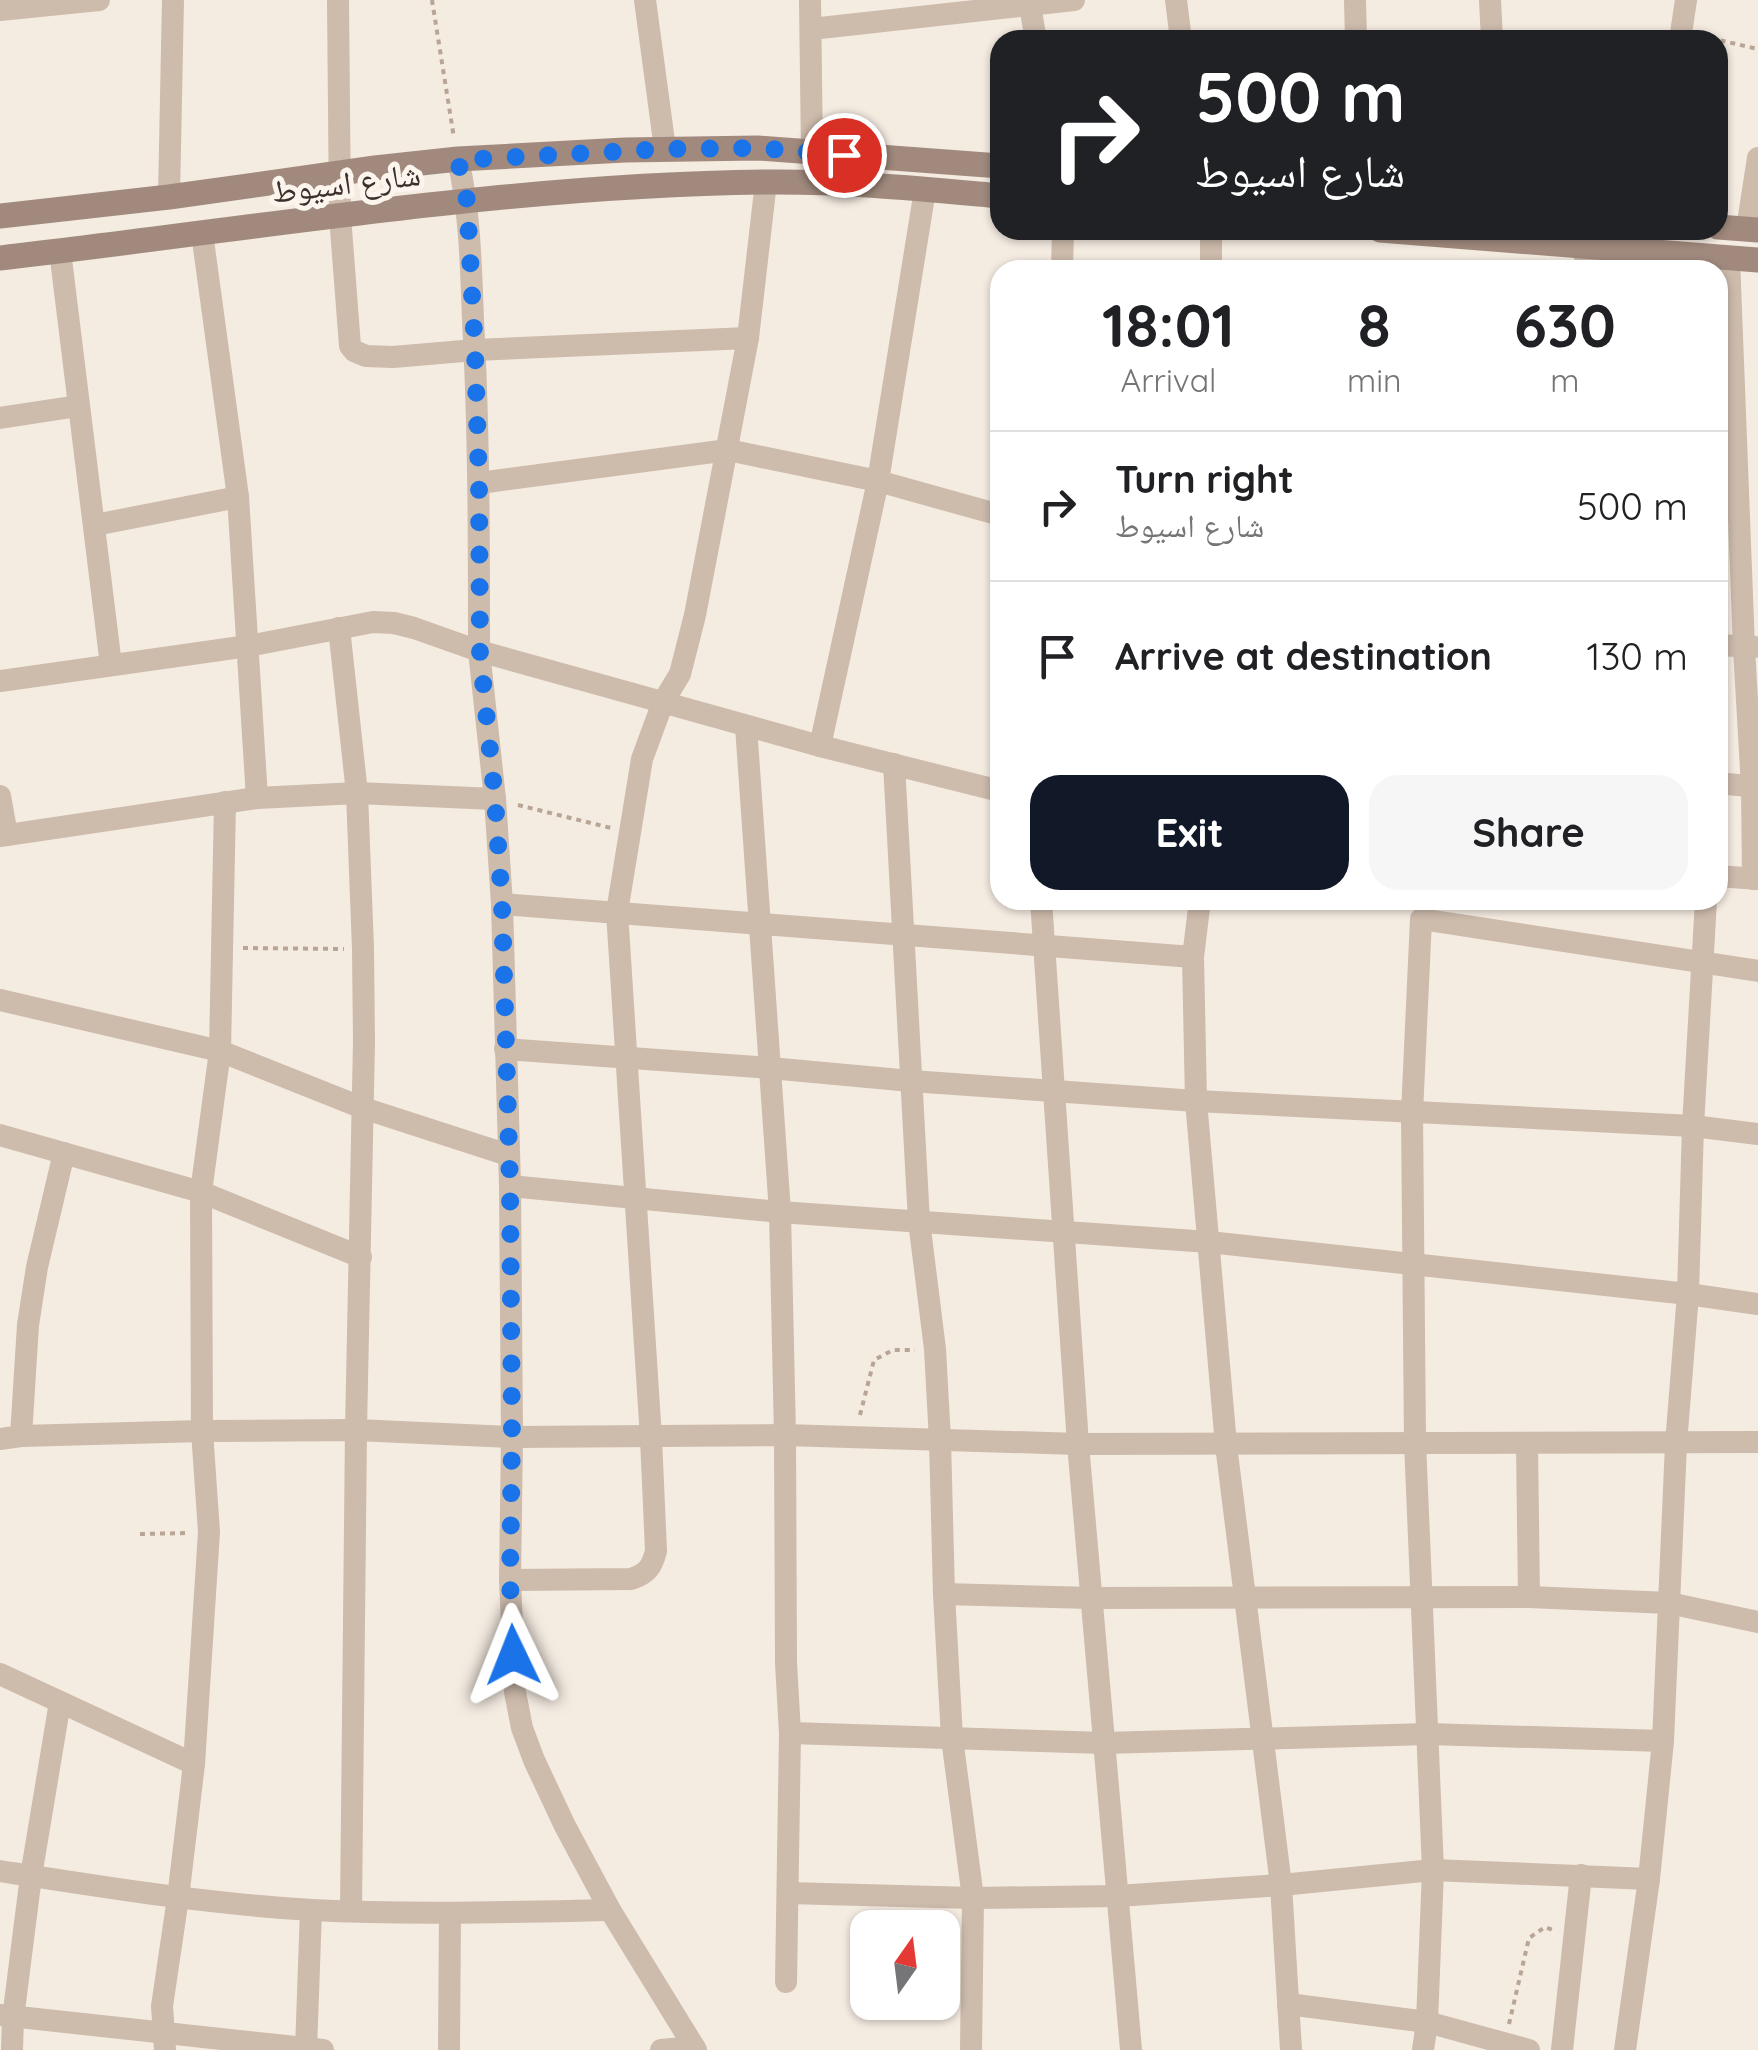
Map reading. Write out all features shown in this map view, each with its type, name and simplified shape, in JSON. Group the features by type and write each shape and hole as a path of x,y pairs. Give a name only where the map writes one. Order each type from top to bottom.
{"street":[{"path":"5,6 100,0"},
{"path":"169,198 173,0"},
{"path":"338,0 340,216 350,346 354,351 366,356 393,357 748,338"},
{"path":"644,0 665,149"},
{"path":"810,0 812,153"},
{"path":"811,29 1074,0"},
{"path":"1176,0 1180,30"},
{"path":"1355,0 1356,30"},
{"path":"1490,0 1492,30"},
{"path":"1682,30 1686,0"},
{"path":"1029,3 1034,30"},
{"name":"شارع اسيوط","path":"0,216 458,160 665,149 758,148 990,165"},
{"path":"1728,228 1753,230 1758,158"},
{"path":"458,160 467,200 475,350 480,652 502,904 510,1186 510,1580 515,1692 522,1728 564,1826 695,2049 661,2050"},
{"path":"510,1580 631,1579 644,1574 653,1564 656,1551 617,912 642,758 685,661 748,338 766,182"},
{"name":"شارع اسيوط","path":"0,258 467,200 608,188 766,182 990,195"},
{"path":"820,746 878,481 925,190"},
{"path":"202,232 238,497 257,798"},
{"path":"1454,240 1586,258 1758,260"},
{"path":"60,251 111,665"},
{"path":"0,418 78,406"},
{"path":"479,482 728,450 878,481 990,511"},
{"path":"95,525 238,497"},
{"path":"1728,512 1729,559 1751,648 1755,879 1728,877"},
{"path":"0,681 248,646 373,622 394,624 746,726 990,788"},
{"path":"339,628 357,793 364,949 350,1911"},
{"path":"746,726 780,1212 790,1733 786,1982"},
{"path":"894,764 919,1220 940,1440 952,1738 973,1898 971,2050"},
{"path":"1728,784 1755,787"},
{"path":"0,796 4,835 257,798 357,793 495,799"},
{"path":"164,2041 164,1983 194,1764 209,1532 202,1431 200,1192 220,1051 224,802"},
{"path":"502,904 1193,957"},
{"path":"1042,910 1078,1444 1132,2050"},
{"path":"1199,910 1193,957 1196,1101 1226,1445 1281,1885 1290,2050"},
{"path":"1423,2050 1433,1870 1415,1442 1412,1113 1422,910 1758,971"},
{"path":"1625,2050 1663,1741 1706,910"},
{"path":"0,1000 220,1051 363,1108 508,1155"},
{"path":"506,1049 1196,1101 1694,1126 1758,1134"},
{"path":"0,1134 200,1192 361,1257"},
{"path":"64,1153 37,1267 10,1438 356,1430 512,1437 785,1435 1078,1444 1758,1442"},
{"path":"510,1186 780,1212 1209,1242 1758,1304"},
{"path":"1527,1444 1529,1597"},
{"path":"944,1594 1091,1598 1529,1597 1669,1602 1758,1622"},
{"path":"0,1674 194,1764"},
{"path":"12,2050 6,2016 60,1702"},
{"path":"790,1733 1104,1743 1428,1734 1663,1741"},
{"path":"788,1893 973,1898 1117,1896 1433,1870 1648,1879"},
{"path":"0,1871 178,1898 311,1910 610,1910"},
{"path":"1562,2050 1582,1875"},
{"path":"6,2016 164,2041 312,2049 311,1910"},
{"path":"449,2050 450,1913"},
{"path":"1288,2004 1427,2022 1529,2050"}],"path":[{"path":"432,0 458,160"},
{"path":"1728,44 1758,49"},
{"path":"495,799 630,832"},
{"path":"221,947 364,949"},
{"path":"855,1436 874,1360 893,1350 934,1350"},
{"path":"140,1534 209,1532"},
{"path":"1505,2042 1529,1938 1545,1927 1576,1939"}],"route":[{"path":"513,1655 510,1186 502,904 480,652 475,350 467,200 458,160 665,149 758,148 844,155"}]}
